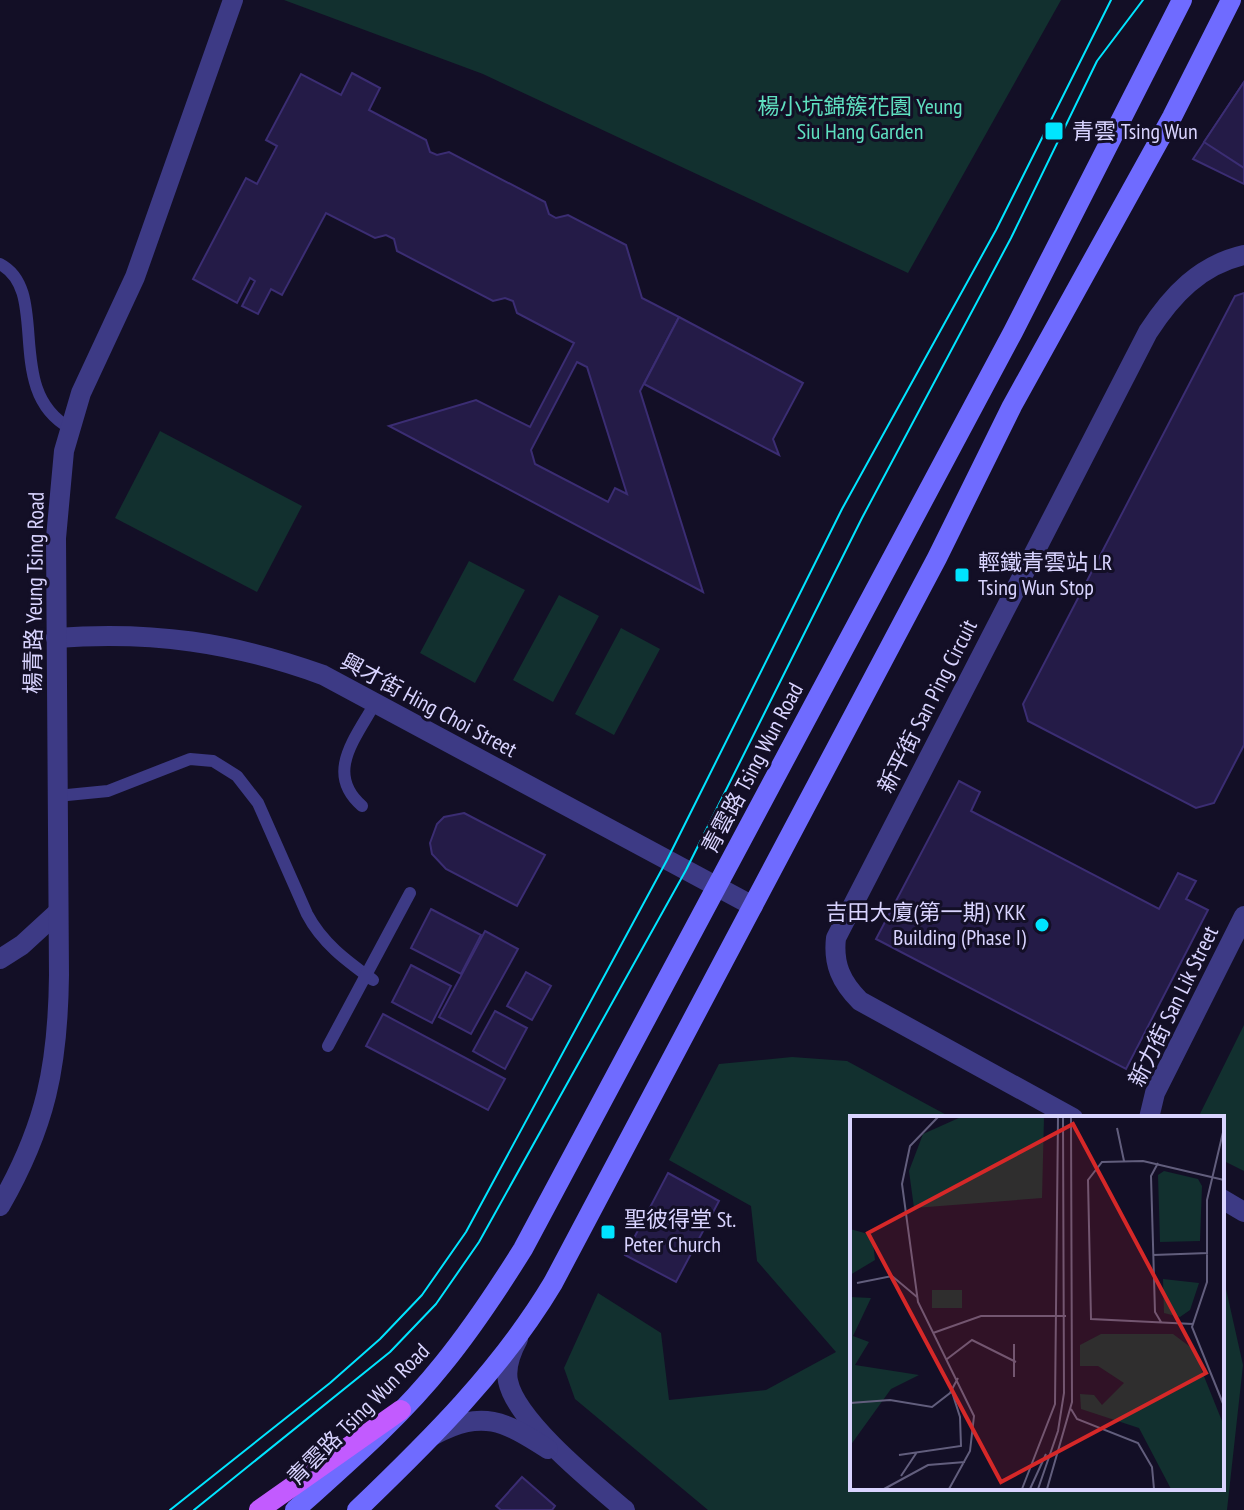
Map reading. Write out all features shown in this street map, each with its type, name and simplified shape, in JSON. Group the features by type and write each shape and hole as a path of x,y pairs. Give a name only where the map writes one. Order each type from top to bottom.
{"main road":[{"name":"青雲路 Tsing Wun Road","path":"295,1510 401,1410 441,1367 486,1308 523,1249 1013,332 1182,0"},
{"path":"357,1510 486,1379 519,1336 553,1283 937,558 1012,406 1172,117 1231,0"},
{"path":"259,1510 401,1410"}],"street":[{"name":"楊青路 Yeung Tsing Road","path":"0,1206 34,1140 49,1089 58,1009 56,638 59,480 81,393 135,277 233,0"},
{"name":"新平街 San Ping Circuit","path":"1069,1116 860,1001 842,979 837,966 836,938 1148,332 1184,286 1212,266 1244,255"},
{"name":"興才街 Hing Choi Street","path":"56,638 147,635 236,648 280,659 323,675 753,906"},
{"path":"0,959 22,945 58,912"},
{"name":"新力街 San Lik Street","path":"1149,1116 1155,1093 1244,916"},
{"path":"1224,1200 1244,1212"},
{"path":"519,1336 507,1370 511,1391 519,1405 565,1459"},
{"path":"433,1436 465,1421 487,1420 522,1433 565,1459 625,1510"}],"lane":[{"path":"0,264 6,267 23,291 32,375 39,395 55,420 70,428"},
{"path":"362,806 351,797 344,785 343,770 346,757 375,703"},
{"path":"57,796 108,791 190,759 206,758 222,765 244,783 258,803 317,930 338,955 370,978"},
{"path":"328,1046 370,978 410,893"}],"green space":[{"name":"楊小坑錦簇花園 Yeung Siu Hang Garden","path":"284,0 1061,0 908,273 483,74"},
{"path":"160,431 302,506 257,592 115,518"},
{"path":"469,561 525,590 475,683 420,653"},
{"path":"559,595 599,616 553,702 513,680"},
{"path":"621,628 660,649 614,735 575,714"},
{"path":"1244,1025 1244,1171 1224,1161 1224,1116 1199,1116"},
{"path":"792,1057 847,1061 948,1116 850,1116 850,1490 1224,1490 1224,1286 1243,1365 1227,1510 708,1510 575,1399 564,1368 598,1293 661,1333 669,1400 766,1390 836,1352 757,1261 751,1206 669,1160 719,1064"}],"building":[{"path":"352,73 380,88 369,110 426,140 430,152 437,155 449,152 545,202 549,214 556,218 568,215 626,245 642,298 679,317 640,391 703,592 389,426 476,400 530,427 574,343 517,313 513,301 505,298 493,301 397,251 394,239 386,235 375,238 326,213 282,295 271,289 258,314 242,306 255,281 250,278 237,303 193,279 246,178 257,184 277,146 266,140 301,74 341,95","holes":["577,362 587,367 627,494 615,488 608,502 535,464 531,450"]},
{"path":"1244,82 1244,184 1193,159"},
{"path":"1244,82 1244,168 1204,142"},
{"path":"1244,293 1244,745 1214,803 1196,808 1028,721 1023,704 1235,296"},
{"path":"679,317 803,383 773,439 779,455 644,384"},
{"name":"吉田大廈(第一期) YKK Building (Phase I)","path":"959,781 980,792 971,811 1159,909 1178,873 1196,881 1186,899 1208,910 1126,1069 876,939"},
{"path":"464,813 545,855 517,906 446,869 432,854 430,843 437,824 444,817"},
{"path":"431,909 481,935 461,974 411,948"},
{"path":"485,931 518,949 471,1034 439,1017"},
{"path":"411,965 451,986 432,1023 392,1002"},
{"path":"526,972 551,986 532,1020 507,1006"},
{"path":"495,1011 527,1028 505,1069 473,1051"},
{"path":"383,1014 505,1079 488,1110 366,1046"},
{"path":"668,1173 719,1201 676,1282 625,1255"},
{"path":"522,1477 555,1506 552,1510 501,1510 496,1506"}],"tram line":[{"path":"170,1510 330,1383 380,1339 422,1295 466,1232 667,860 842,509 996,230 1111,0"},
{"path":"194,1510 390,1352 436,1304 479,1242 686,870 862,518 1011,238 1097,61 1143,0"}],"place":[{"name":"青雲 Tsing Wun","path":"1054,131"},
{"name":"輕鐵青雲站 LR Tsing Wun Stop","path":"962,575"},
{"name":"吉田大廈(第一期) YKK Building (Phase I)","path":"1042,925"},
{"name":"聖彼得堂 St. Peter Church","path":"608,1232"}]}
